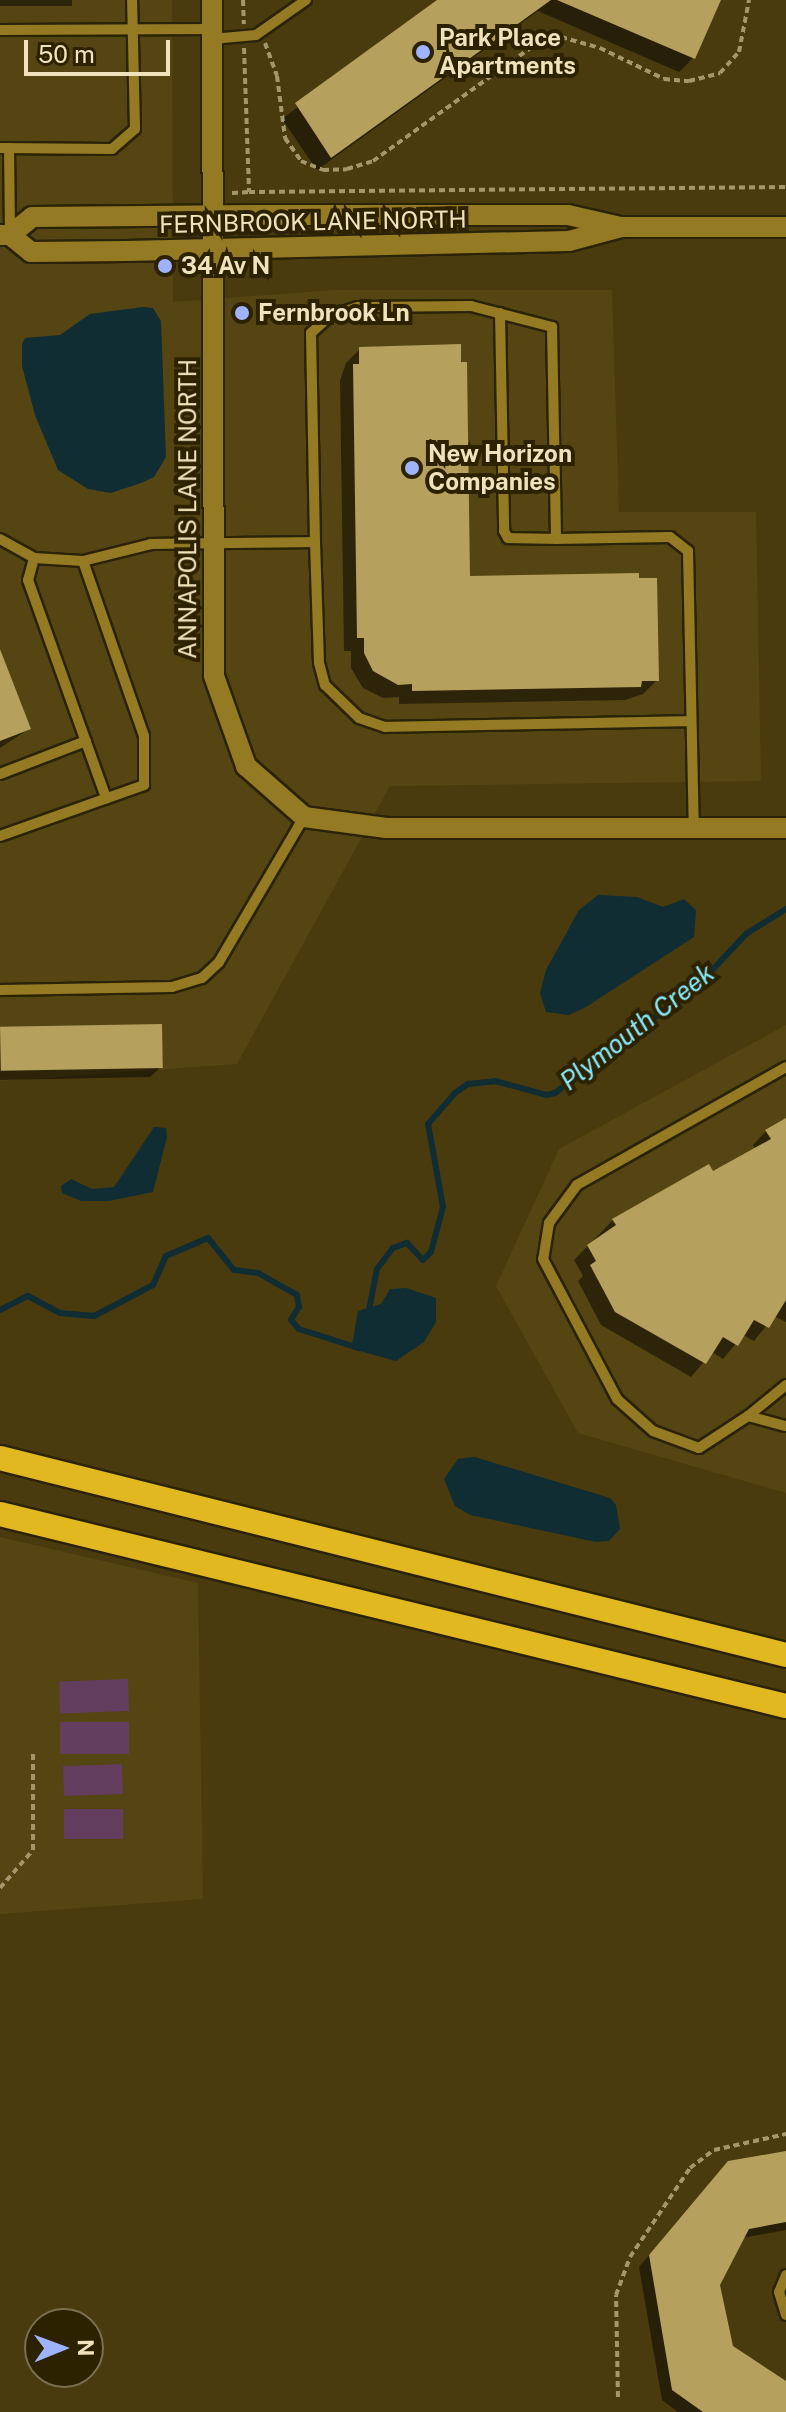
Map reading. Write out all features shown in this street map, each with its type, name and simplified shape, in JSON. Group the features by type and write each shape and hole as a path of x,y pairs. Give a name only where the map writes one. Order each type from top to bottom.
{"highway":[{"path":"0,1458 786,1655"},
{"path":"0,1514 786,1706"}],"street":[{"name":"ANNAPOLIS LANE NORTH","path":"212,0 214,676 246,766 304,817"},
{"name":"FERNBROOK LANE NORTH","path":"621,227 569,241 213,250 31,252 5,235 32,217 213,215 568,215 621,227 786,227"},
{"path":"304,817 386,828 786,828"}],"lane":[{"path":"5,235 4,148 112,149 135,129 132,0"},
{"path":"0,30 80,28 212,34 244,39 262,32 306,0"},
{"path":"556,539 552,327 471,306 358,307 330,316 311,333 319,663 325,685 359,718 385,727 691,721"},
{"path":"500,313 504,531 508,538 670,537 688,551 694,828"},
{"path":"0,539 34,558 83,561 151,544 315,542"},
{"path":"34,558 28,580 106,798"},
{"path":"0,836 144,785 144,736 83,561"},
{"path":"0,774 86,741"},
{"path":"0,990 172,987 202,978 219,962 304,817"},
{"path":"786,1067 577,1185 549,1223 543,1259 617,1399 653,1431 699,1448 748,1416 786,1385"},
{"path":"748,1416 786,1426"},
{"path":"786,2275 779,2292 786,2315"}],"path":[{"path":"243,0 245,182 249,192 786,187"},
{"path":"262,32 277,76 285,138 301,161 323,170 347,169 373,161 533,46 561,37 600,48 664,79 689,81 720,73 739,52 749,0"},
{"path":"0,1888 33,1850 33,1754"},
{"path":"618,2397 616,2295 630,2257 690,2168 714,2150 786,2134"}],"shaded area":[{"path":"0,0 172,0 173,302 335,290 612,290 619,512 756,512 761,781 390,786 237,1064 0,1081"},
{"path":"786,1025 786,1493 578,1433 496,1286 559,1149"},
{"path":"0,1537 198,1583 203,1899 0,1914"},
{"path":"128,1679 129,1711 60,1713 59,1681"},
{"path":"60,1722 129,1722 129,1754 60,1754"},
{"path":"122,1764 123,1794 64,1796 63,1766"},
{"path":"64,1809 123,1809 123,1839 64,1839"}],"water":[{"path":"153,308 161,321 166,457 154,477 141,483 111,493 88,489 58,470 35,415 22,366 22,344 25,338 60,335 90,314"},
{"path":"598,895 637,897 663,907 684,899 696,910 694,937 586,1007 569,1015 546,1012 540,993 546,970 579,910"},
{"path":"154,1127 166,1128 167,1137 153,1192 109,1201 81,1201 62,1193 61,1186 71,1179 92,1189 114,1187"},
{"path":"406,1288 436,1298 436,1322 424,1342 396,1361 356,1350 352,1345 358,1311 381,1304 390,1289"},
{"path":"475,1457 610,1498 616,1505 620,1529 609,1541 596,1542 470,1515 455,1506 444,1479 458,1459"}],"building":[{"name":"Park Place Apartments","path":"437,0 551,0 331,158 295,103"},
{"name":"Park Place Apartments","path":"557,0 721,0 695,59"},
{"name":"New Horizon Companies","path":"461,344 461,362 467,362 470,576 639,573 639,578 657,578 659,681 642,681 641,687 412,691 412,684 398,685 373,671 364,653 364,638 357,638 353,364 359,364 359,347"},
{"path":"0,649 31,729 0,741"},
{"path":"162,1024 163,1068 1,1071 0,1027"},
{"path":"786,1118 786,1300 769,1328 754,1320 738,1346 723,1337 706,1364 615,1312 590,1265 596,1261 587,1245 616,1225 612,1219 709,1164 713,1171 771,1139 765,1130"},
{"path":"786,2151 786,2222 749,2229 720,2285 733,2346 786,2381 786,2412 703,2412 672,2390 649,2255 728,2161"}],"waterway":[{"name":"Plymouth Creek","path":"369,1310 377,1269 393,1248 407,1243 423,1260 431,1252 443,1207 428,1124 455,1093 468,1084 495,1081 547,1095 555,1093 701,982 746,934 786,909"},
{"name":"Plymouth Creek","path":"0,1310 28,1296 60,1313 94,1316 153,1285 166,1256 208,1238 234,1270 258,1273 297,1295 299,1307 291,1320 299,1329 359,1348"}],"place":[{"name":"Park Place Apartments","path":"423,52"},
{"name":"34 Av N","path":"165,266"},
{"name":"Fernbrook Ln","path":"242,313"},
{"name":"New Horizon Companies","path":"412,468"}]}
